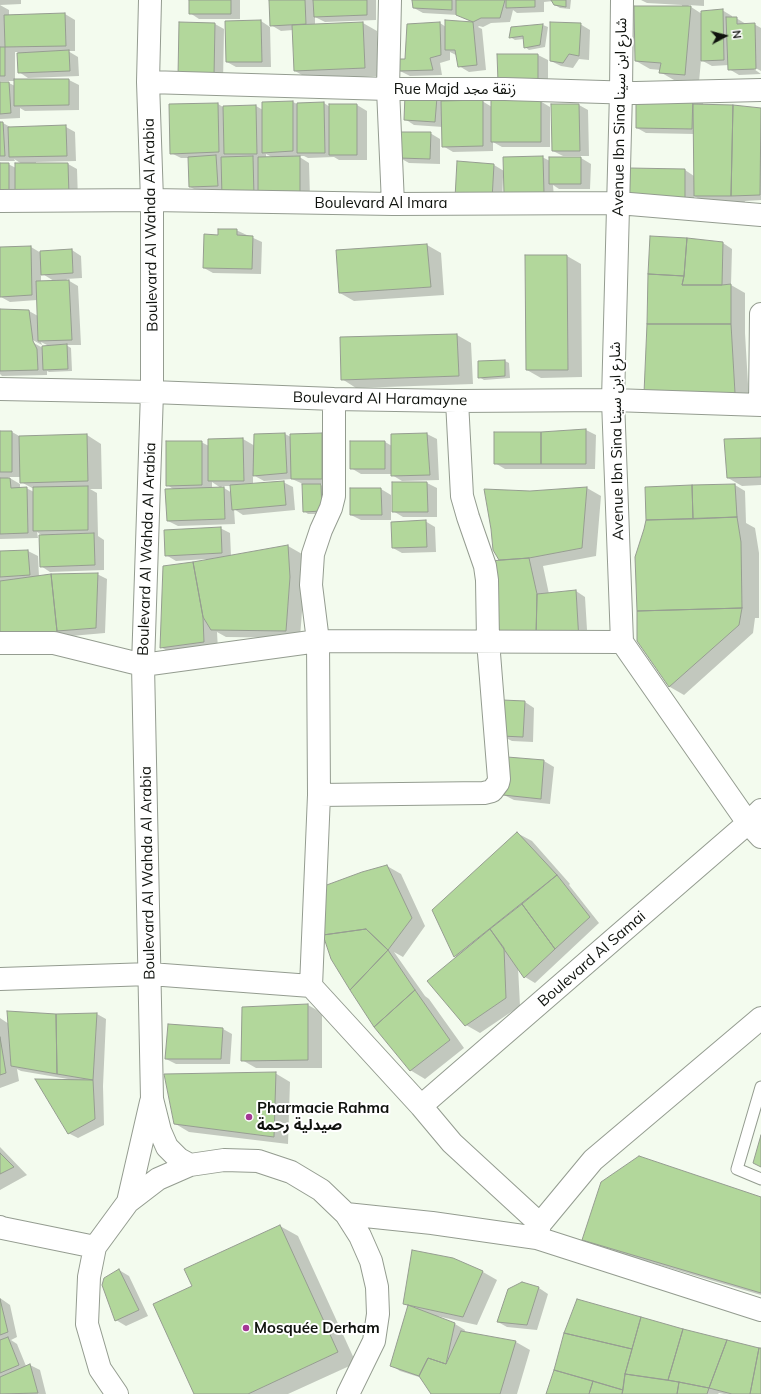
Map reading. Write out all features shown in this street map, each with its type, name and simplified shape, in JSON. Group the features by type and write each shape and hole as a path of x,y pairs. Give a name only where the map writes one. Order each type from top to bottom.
{"street":[{"name":"Boulevard Al Wahda Al Arabia","path":"150,0 148,82 152,200 152,392 144,665 152,1099 160,1131 166,1147 179,1159 190,1165"},
{"path":"390,0 388,89 393,204"},
{"name":"Avenue Ibn Sina شارع ابن سينا","path":"622,0 613,400 622,642"},
{"name":"Rue Majd زنقة مجد","path":"148,82 388,89 505,89 621,92 761,90"},
{"name":"Boulevard Al Imara","path":"0,201 152,200 393,204 618,203 761,215"},
{"path":"760,405 761,314"},
{"name":"Boulevard Al Haramayne","path":"0,389 152,392 334,399 457,401 613,400 760,405"},
{"path":"311,986 319,795 318,641 311,585 313,554 321,530 331,508 334,496 334,399"},
{"path":"319,795 484,793 492,790 499,779 488,641 487,580 485,566 462,496 457,401"},
{"path":"0,643 54,643 144,665 318,641 622,642 757,824"},
{"name":"Boulevard Al Samai","path":"421,1106 757,824"},
{"path":"0,980 150,974 311,986 421,1106 452,1144 538,1231"},
{"path":"538,1231 593,1160 761,1018"},
{"name":"Boulevard Al Wahda Al Arabia","path":"128,1202 152,1099"},
{"path":"117,1394 100,1369 87,1324 89,1277 95,1247 128,1202 158,1179 190,1165 224,1160 258,1162 291,1172 321,1190 346,1214 360,1236 371,1261 377,1287 378,1314 374,1341 348,1394"},
{"path":"346,1214 432,1223 538,1231 761,1310"},
{"path":"0,1226 2,1228 95,1247"}],"lane":[{"path":"761,1087 737,1169 761,1179"}],"building":[{"path":"189,0 231,0 231,14 189,14"},
{"path":"269,0 305,0 306,24 270,26"},
{"path":"313,0 367,0 367,15 314,17"},
{"path":"412,0 452,0 452,10 413,8"},
{"path":"456,0 505,0 500,18 481,18 473,22 456,15"},
{"path":"506,0 535,0 535,7 506,8"},
{"path":"551,0 566,0 566,7 554,5"},
{"path":"634,6 691,6 685,75 659,73 661,63 635,61"},
{"path":"723,9 724,60 701,61 701,11"},
{"path":"65,13 66,46 5,47 4,15"},
{"path":"726,17 737,17 737,24 755,23 756,69 728,70"},
{"path":"261,20 262,62 226,62 225,21"},
{"path":"445,20 473,22 477,65 458,67 455,50 445,50"},
{"path":"179,22 215,23 214,77 178,76"},
{"path":"363,22 365,68 294,71 292,25"},
{"path":"440,22 441,55 430,58 433,70 399,71 397,59 405,59 407,24"},
{"path":"550,22 581,23 579,56 569,54 563,63 550,61"},
{"path":"543,24 540,45 524,48 523,36 509,38 511,27"},
{"path":"0,47 5,47 5,76 0,76"},
{"path":"69,50 70,71 18,73 17,53"},
{"path":"497,54 538,54 538,82 498,82"},
{"path":"14,79 69,79 69,105 14,106"},
{"path":"0,82 9,82 11,113 0,114"},
{"path":"636,93 693,94 692,129 636,128"},
{"path":"405,95 437,97 435,122 404,120"},
{"path":"483,100 483,146 442,147 441,101"},
{"path":"491,100 541,100 541,142 491,142"},
{"path":"293,101 293,151 262,153 262,102"},
{"path":"324,102 325,153 297,153 297,103"},
{"path":"218,103 219,152 170,154 169,104"},
{"path":"329,104 357,104 357,155 329,155"},
{"path":"551,104 579,104 580,151 552,151"},
{"path":"693,104 733,105 731,196 694,196"},
{"path":"256,105 257,154 224,154 223,106"},
{"path":"733,105 761,108 760,195 731,196"},
{"path":"0,122 3,122 5,156 0,156"},
{"path":"66,125 67,156 9,157 8,127"},
{"path":"399,132 431,132 430,159 399,158"},
{"path":"216,155 218,186 189,187 188,157"},
{"path":"253,156 254,196 222,197 221,157"},
{"path":"300,156 300,193 258,194 258,157"},
{"path":"543,156 544,193 504,194 503,157"},
{"path":"549,157 581,157 581,184 549,184"},
{"path":"457,161 494,164 492,200 455,198"},
{"path":"0,163 9,163 9,199 0,199"},
{"path":"15,163 68,163 69,195 15,196"},
{"path":"629,168 685,169 685,198 629,197"},
{"path":"218,229 237,229 237,235 253,236 252,269 203,268 204,234 218,235"},
{"path":"650,236 687,238 684,276 648,274"},
{"path":"687,238 723,242 722,285 682,285"},
{"path":"427,244 431,287 339,293 336,250"},
{"path":"31,246 32,295 0,297 0,247"},
{"path":"72,249 73,273 41,275 40,251"},
{"path":"525,255 567,255 568,370 526,370"},
{"path":"648,274 684,276 682,285 731,284 731,324 647,324"},
{"path":"69,280 72,340 38,341 36,281"},
{"path":"0,309 29,310 33,341 37,349 38,370 0,371"},
{"path":"647,324 731,324 735,393 644,393"},
{"path":"457,334 459,376 341,380 340,337"},
{"path":"67,344 68,369 43,370 42,346"},
{"path":"505,360 505,376 478,378 478,361"},
{"path":"586,429 586,464 541,464 541,432"},
{"path":"0,431 12,431 12,472 0,472"},
{"path":"494,432 541,432 541,464 494,464"},
{"path":"285,433 287,473 253,476 254,434"},
{"path":"322,433 322,479 291,479 290,434"},
{"path":"427,433 430,475 391,476 391,434"},
{"path":"87,434 88,481 20,483 19,436"},
{"path":"243,438 244,481 208,481 208,439"},
{"path":"761,438 761,477 727,478 724,439"},
{"path":"166,441 202,441 202,485 166,486"},
{"path":"350,441 385,441 385,469 350,469"},
{"path":"0,478 10,478 11,488 27,487 28,533 0,534"},
{"path":"284,481 286,505 232,510 230,485"},
{"path":"392,482 427,482 428,512 392,512"},
{"path":"302,484 321,484 322,511 303,512"},
{"path":"735,484 737,517 693,519 692,485"},
{"path":"692,485 693,519 646,520 645,487"},
{"path":"88,486 88,530 33,531 33,487"},
{"path":"224,487 225,519 167,521 165,489"},
{"path":"587,487 582,548 529,558 499,560 493,550 484,489 530,491"},
{"path":"350,488 381,488 382,515 350,515"},
{"path":"737,517 741,542 742,608 637,611 635,557 646,520"},
{"path":"426,520 427,547 392,548 391,522"},
{"path":"221,527 222,553 165,556 164,530"},
{"path":"94,533 95,565 40,567 39,535"},
{"path":"288,545 290,577 286,631 211,630 203,617 193,562"},
{"path":"28,550 30,575 0,577 0,551"},
{"path":"529,558 537,594 536,635 488,641 490,561"},
{"path":"193,562 203,617 204,642 160,648 163,566"},
{"path":"98,573 96,628 57,631 51,574"},
{"path":"51,574 57,631 54,640 0,640 0,581"},
{"path":"576,590 579,641 536,641 537,594"},
{"path":"742,608 739,625 669,687 637,641 637,611"},
{"path":"502,700 525,701 523,737 501,736"},
{"path":"507,757 544,760 541,799 503,795"},
{"path":"517,832 557,875 454,957 432,910"},
{"path":"387,865 412,918 388,950 366,929 323,935 324,886 362,872"},
{"path":"557,875 590,917 555,949 522,904"},
{"path":"522,904 555,949 524,978 490,929"},
{"path":"366,929 388,950 350,990 331,959 323,935"},
{"path":"490,929 504,948 506,998 465,1026 427,981"},
{"path":"388,950 415,990 374,1027 350,990"},
{"path":"415,990 450,1040 410,1071 374,1027"},
{"path":"308,1004 308,1060 241,1061 242,1007"},
{"path":"7,1011 56,1014 57,1074 11,1066"},
{"path":"97,1013 93,1080 57,1074 56,1014"},
{"path":"168,1024 223,1028 221,1059 165,1059"},
{"path":"0,1037 6,1073 0,1075"},
{"path":"276,1072 274,1137 174,1124 164,1074"},
{"path":"35,1079 93,1080 95,1119 68,1134"},
{"path":"761,1135 761,1167 753,1163"},
{"path":"0,1153 14,1167 0,1174"},
{"path":"639,1156 761,1197 761,1293 582,1240 601,1182"},
{"name":"Mosquée Derham","path":"280,1225 338,1352 248,1394 194,1394 153,1304 192,1286 184,1269"},
{"path":"412,1250 453,1258 483,1271 463,1317 403,1304"},
{"path":"119,1269 139,1310 115,1321 102,1285 104,1278"},
{"path":"522,1282 539,1287 527,1325 497,1322 508,1289"},
{"path":"0,1299 8,1332 0,1335"},
{"path":"577,1299 641,1317 632,1349 564,1333"},
{"path":"408,1305 455,1323 446,1364 428,1358 419,1376 390,1366"},
{"path":"641,1317 683,1329 668,1380 625,1374"},
{"path":"683,1329 727,1340 709,1388 668,1380"},
{"path":"461,1331 516,1341 500,1394 431,1394 419,1376 428,1358 446,1364"},
{"path":"564,1333 632,1349 625,1374 623,1390 554,1370"},
{"path":"8,1337 19,1365 0,1373 0,1340"},
{"path":"727,1340 759,1348 750,1394 732,1394 709,1388"},
{"path":"759,1348 761,1348 761,1394 750,1394"},
{"path":"30,1364 38,1393 0,1394 0,1377"},
{"path":"554,1370 593,1381 589,1394 546,1394"},
{"path":"625,1374 679,1382 677,1394 622,1394"},
{"path":"593,1381 623,1390 622,1394 589,1394"},
{"path":"679,1382 709,1388 707,1394 677,1394"}],"place":[{"name":"Pharmacie Rahma صيدلية رحمة","path":"249,1117"},
{"name":"Mosquée Derham","path":"246,1328"}]}
